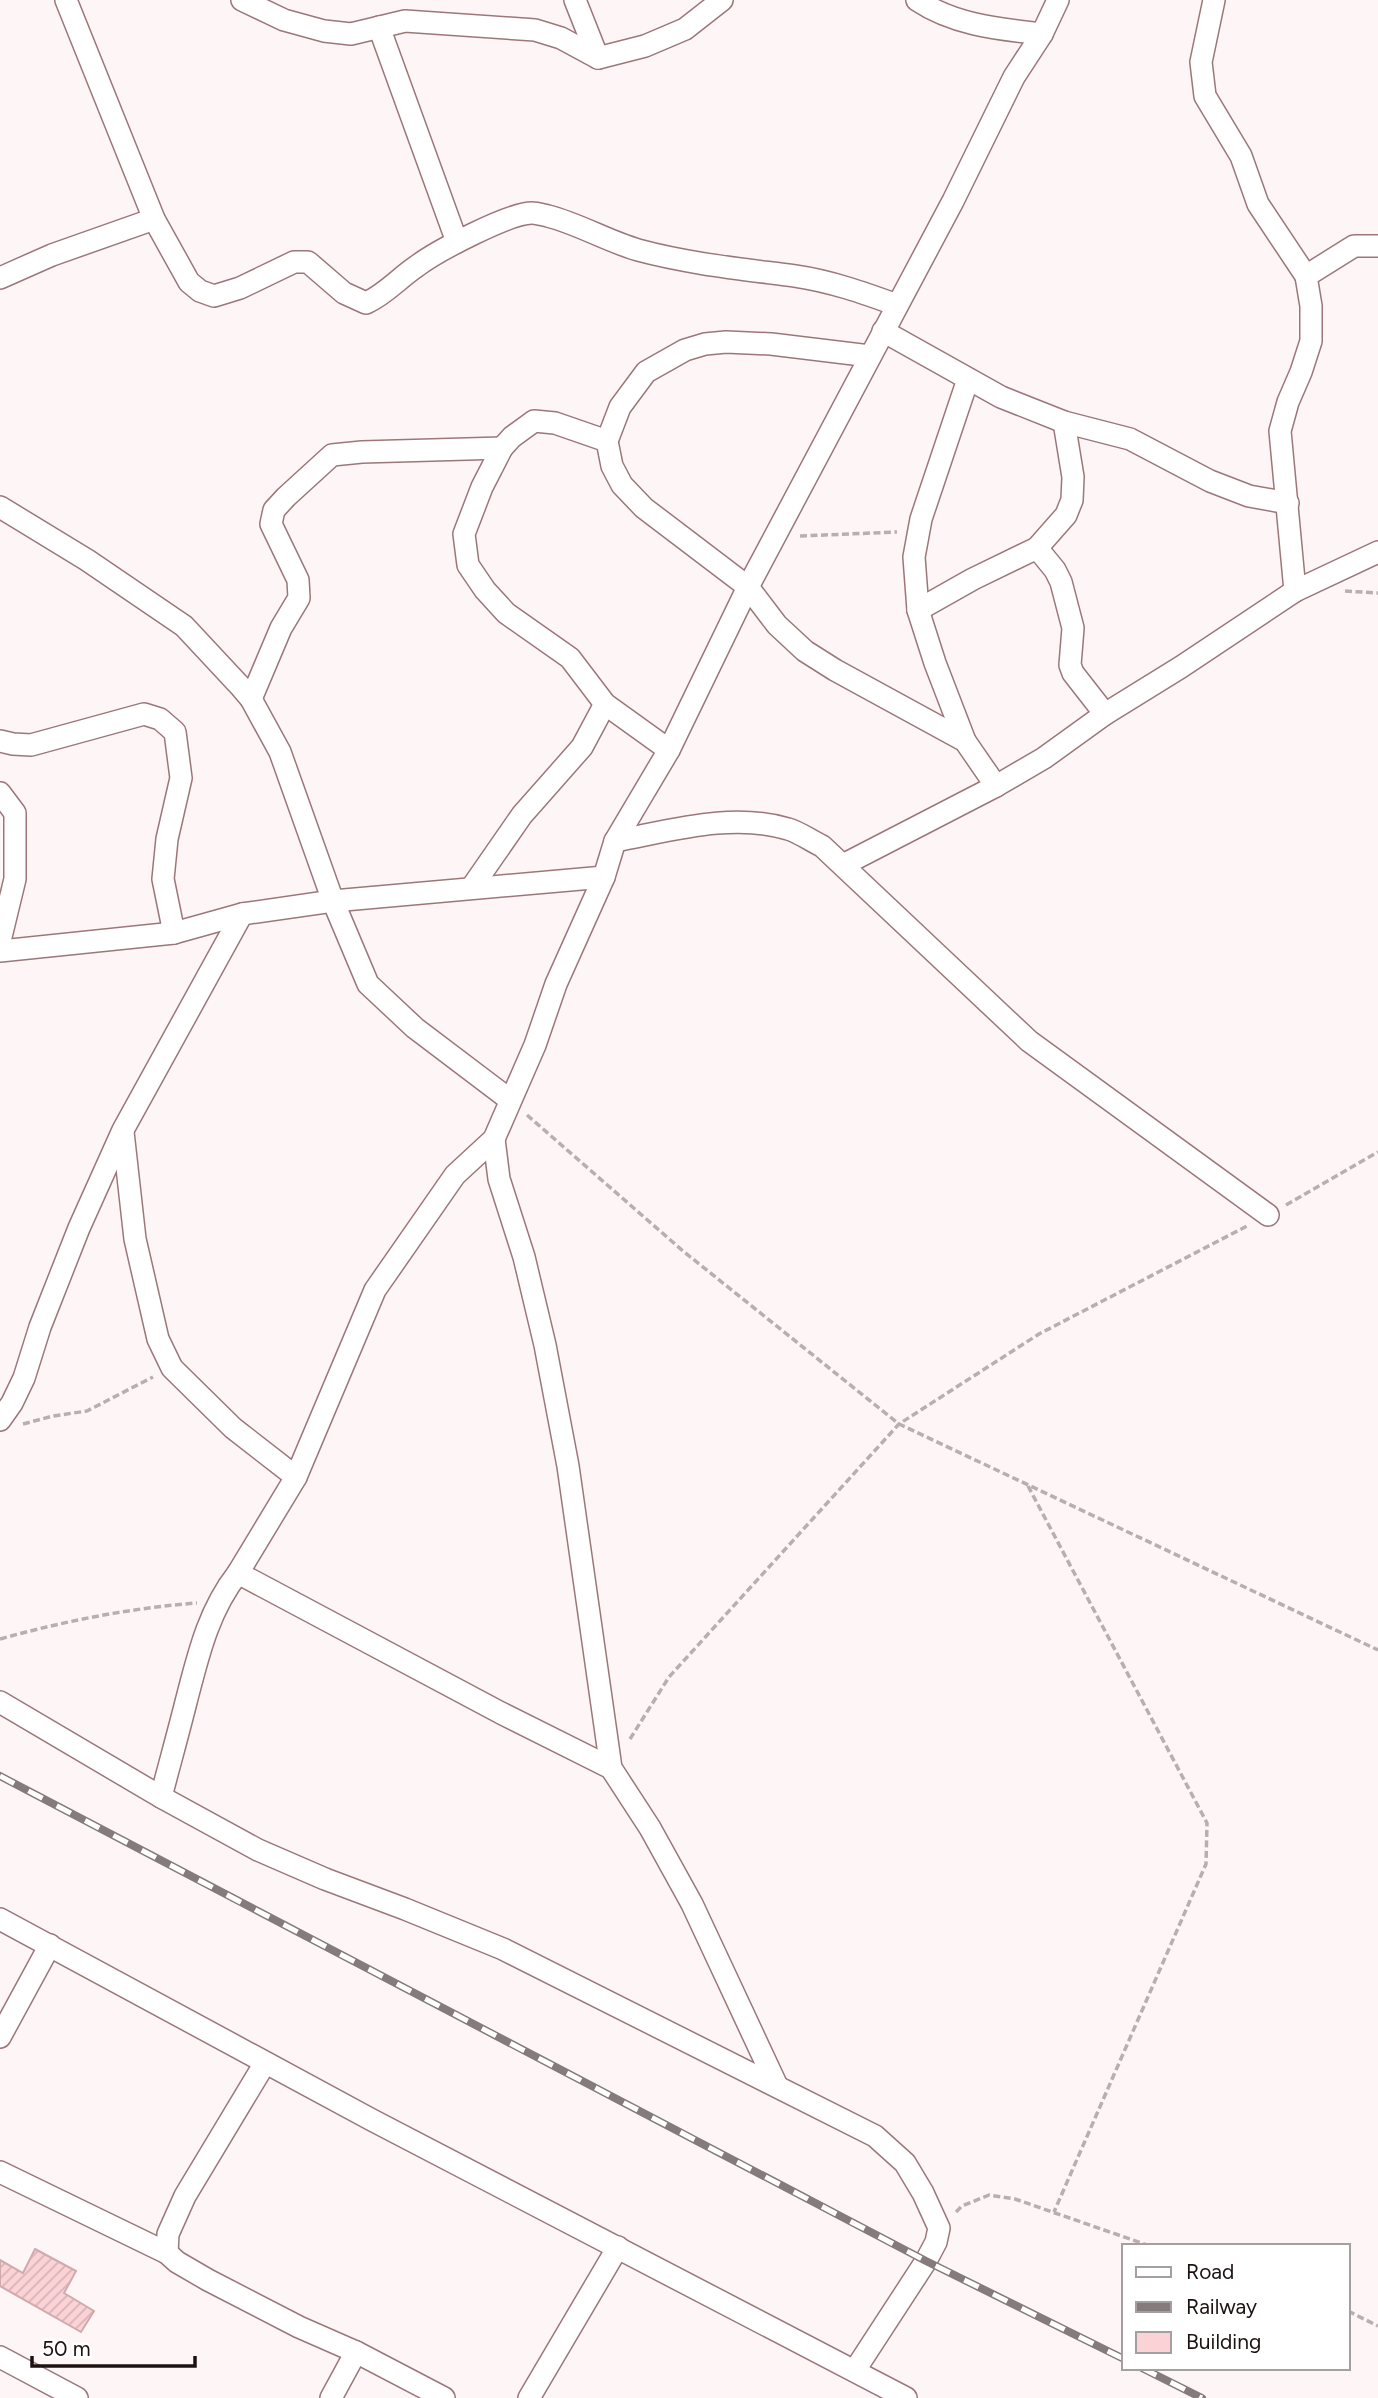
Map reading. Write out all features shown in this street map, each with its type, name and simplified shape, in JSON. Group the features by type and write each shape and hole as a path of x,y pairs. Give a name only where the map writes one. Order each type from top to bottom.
{"street":[{"path":"66,0 154,219 189,282 200,291 214,296 240,288 294,262 308,262 344,293 366,303 377,298 417,265 457,242 510,218 533,212 571,222 635,249 713,266 820,281 860,291 897,306"},
{"path":"242,0 284,20 324,31 351,34 379,27 405,11 535,30 561,38 598,58 645,46 685,29 722,0"},
{"path":"575,0 598,58"},
{"path":"917,0 934,11 962,21 1042,34"},
{"path":"161,1797 195,1665 218,1601 296,1477 375,1290 456,1175 494,1139 534,1045 556,984 604,877 615,841 669,750 748,587 897,306 1014,77 1042,34 1058,0"},
{"path":"1214,0 1202,62 1205,96 1241,156 1258,204 1306,276 1311,306 1311,341 1280,431 1295,591"},
{"path":"379,27 457,242"},
{"path":"0,278 52,255 154,219"},
{"path":"1306,276 1354,246 1378,246"},
{"path":"883,331 1001,397 1064,422 1130,439 1210,481 1250,496 1288,503"},
{"path":"870,356 771,344 726,342 695,347 646,372 620,407 607,441 612,466 622,485 644,508 748,587 777,625 805,651 965,741"},
{"path":"968,379 921,519 914,557 914,579 918,610 965,741 996,786"},
{"path":"607,441 555,423 534,421 521,429 502,447 482,487 464,534 468,565 485,590 506,613 570,658 605,704 669,750"},
{"path":"918,610 1037,548 1066,514 1072,500 1073,477 1064,422"},
{"path":"251,699 281,628 299,598 299,580 271,524 274,510 286,497 332,455 502,447"},
{"path":"0,507 87,560 184,626 251,699 280,752 333,901 368,984 415,1028 510,1100"},
{"path":"1037,548 1061,582 1073,628 1070,665 1073,673 1105,714"},
{"path":"843,865 996,786 1044,758 1105,714 1295,591 1378,552"},
{"path":"472,887 522,816 582,747 605,704"},
{"path":"0,741 32,745 144,714 160,719 175,732 181,778 167,839 163,879 174,933"},
{"path":"0,793 15,813 15,879 0,940"},
{"path":"615,841 694,826 746,823 788,829 822,846 1029,1041 1268,1215"},
{"path":"0,951 174,933 242,914 333,901 604,877"},
{"path":"6,1422 79,1228 123,1130 242,914"},
{"path":"123,1130 135,1239 158,1339 172,1368 233,1428 296,1477"},
{"path":"494,1139 499,1179 524,1257 566,1453 611,1768 650,1828 692,1904 777,2086"},
{"path":"238,1573 501,1713 611,1768"},
{"path":"0,1702 161,1797 258,1850 503,1949 875,2136 905,2163 939,2228 936,2242 926,2261 855,2370"},
{"path":"0,1919 265,2063 906,2398"},
{"path":"0,2037 50,1945"},
{"path":"167,2253 168,2234 185,2196 265,2063"},
{"path":"0,2172 167,2253 177,2262 219,2286 444,2398"},
{"path":"529,2398 618,2247"},
{"path":"331,2398 356,2352"},
{"path":"0,2357 77,2398"}],"path":[{"path":"773,540 816,534 873,532 901,532 918,538"},
{"path":"510,1100 683,1251 899,1424 1378,1650"},
{"path":"611,1768 669,1677 899,1424 1039,1335 1268,1215 1378,1153"},
{"path":"6,1422 87,1410 172,1368"},
{"path":"1027,1484 1207,1823 1206,1864 1054,2212"},
{"path":"0,1639 51,1625 150,1606 218,1601"},
{"path":"939,2228 962,2206 989,2195 1015,2199 1144,2244"},
{"path":"1350,2312 1378,2326"}],"building":[{"path":"35,2249 76,2271 64,2293 94,2311 81,2332 0,2286 0,2260 23,2273"}],"railway":[{"path":"0,1776 926,2261 1122,2358"},
{"path":"1146,2370 1202,2398"}]}
